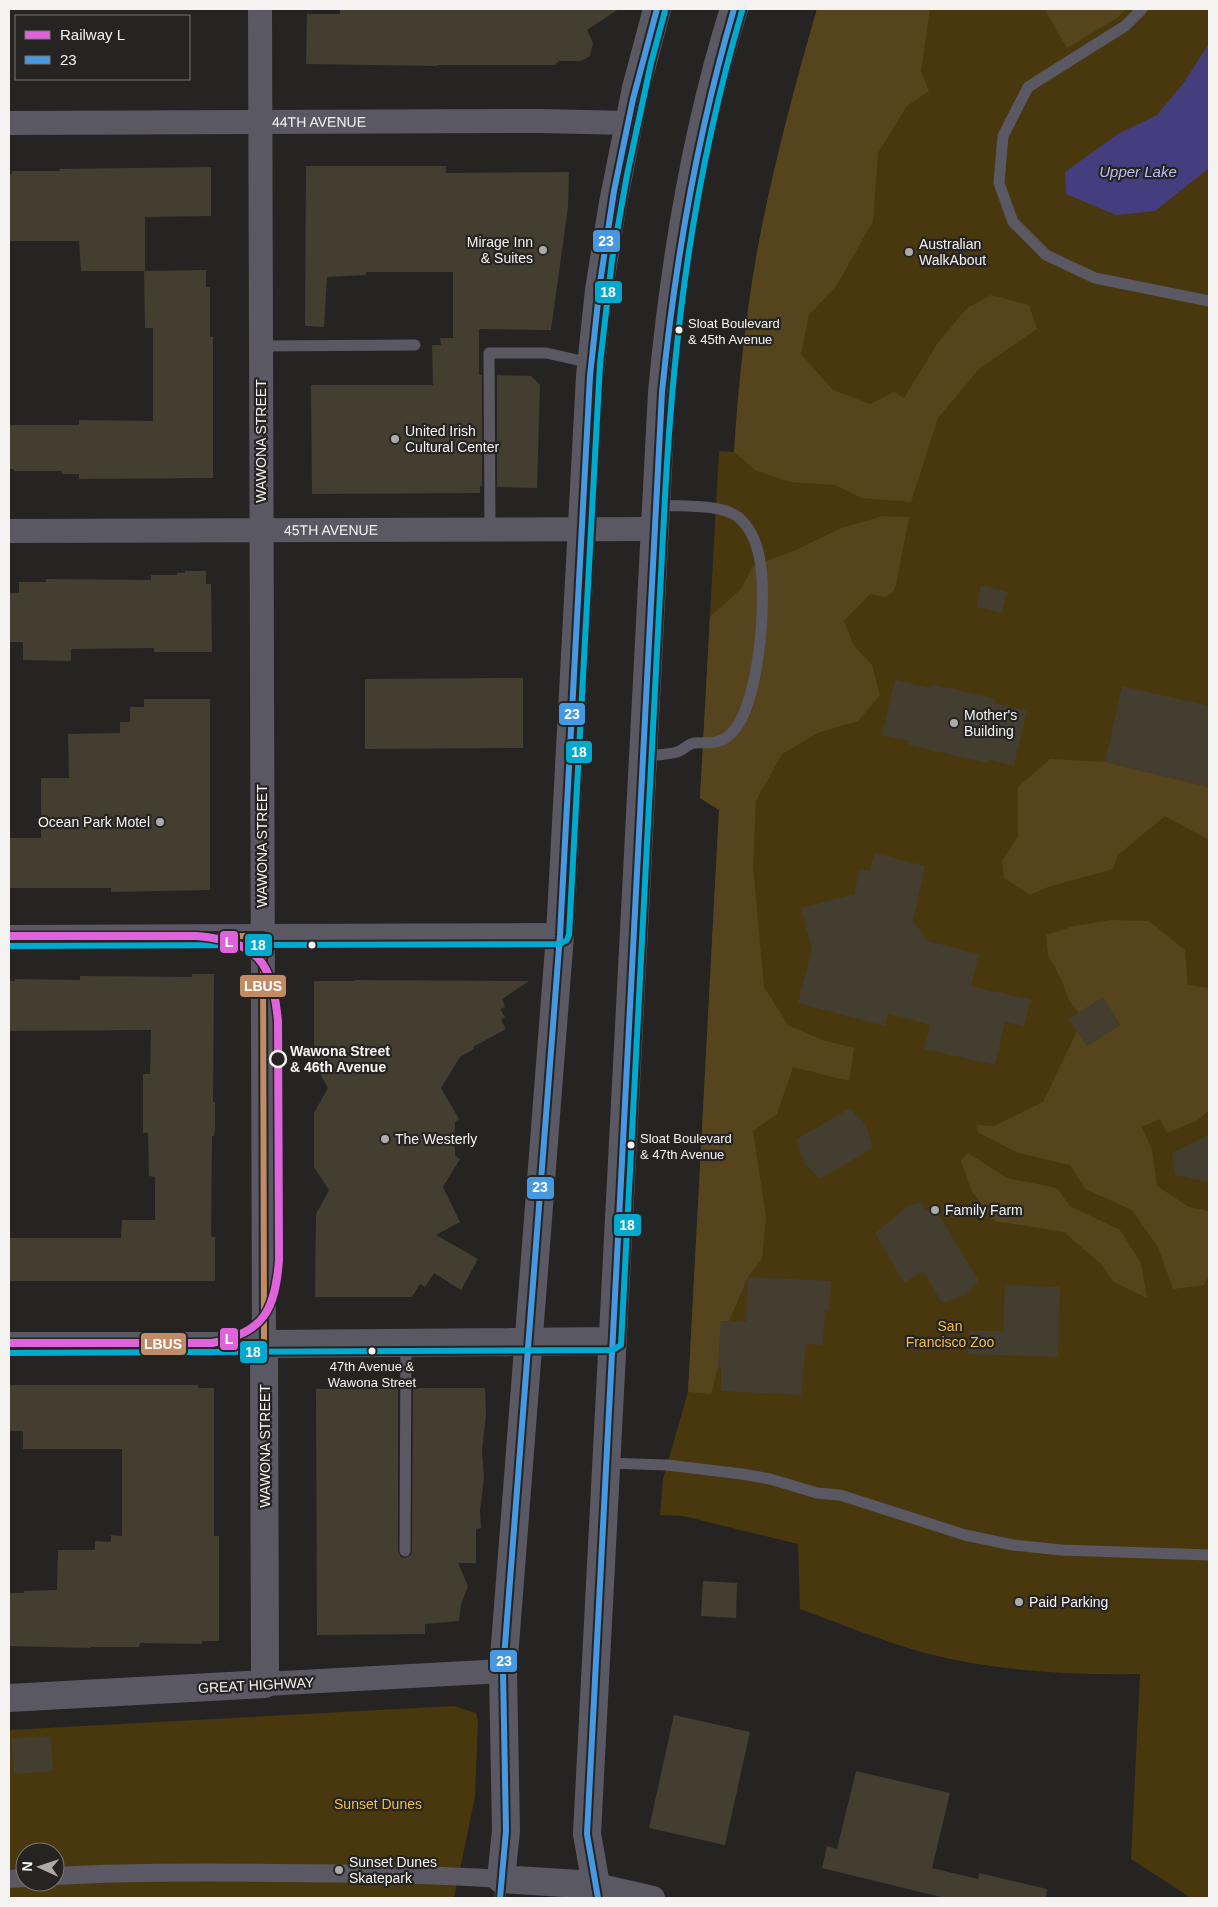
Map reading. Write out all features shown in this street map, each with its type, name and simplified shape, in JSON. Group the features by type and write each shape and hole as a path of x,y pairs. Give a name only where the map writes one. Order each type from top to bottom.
{"street":[{"name":"WAWONA STREET","path":"260,9 265,1684"},
{"path":"501,1889 506,1830 503,1671 560,935 591,363 608,231 642,61 657,9"},
{"path":"597,1892 587,1834 655,517 664,375 680,247 702,131 734,9"},
{"name":"44TH AVENUE","path":"9,123 579,121 629,123"},
{"name":"45TH AVENUE","path":"9,531 581,529 655,517"},
{"path":"9,937 560,935"},
{"path":"9,1344 613,1341"},
{"name":"GREAT HIGHWAY","path":"9,1698 503,1671"},
{"path":"65,1876 144,1872 346,1873 501,1889 597,1892 654,1898"}],"lane":[{"path":"1142,9 1125,26 1028,87 1003,136 999,183 1013,222 1046,255 1095,278 1209,301"},
{"path":"261,346 415,345"},
{"path":"490,529 489,353 546,352 591,363"},
{"path":"644,756 678,752 692,743 716,743 736,729 749,701 754,683 762,606 760,558 754,540 746,525 727,511 702,507 655,517"},
{"path":"405,1551 406,1343"},
{"path":"606,1463 667,1465 770,1479 817,1493 840,1495 965,1535 1013,1545 1061,1550 1209,1555"}],"green space":[{"name":"San Francisco Zoo","path":"817,9 1209,9 1209,1898 1191,1898 1131,1859 1140,1674 1058,1673 1005,1668 951,1659 893,1643 800,1609 798,1544 683,1516 660,1515 663,1479 688,1392 719,810 700,798 719,451 734,452 744,339 757,254 780,144"},
{"name":"Sunset Dunes","path":"454,1706 476,1713 478,1721 475,1797 454,1898 9,1898 9,1730"}],"shaded area":[{"path":"817,9 930,9 921,71 929,91 907,106 878,153 873,221 837,285 809,315 801,354 833,390 870,404 894,392 904,398 937,344 967,308 991,295 1029,305 1037,329 980,368 938,418 911,502 862,498 835,485 790,482 755,470 734,452 744,339 757,254 780,144"},
{"path":"1044,9 1126,9 1117,18 1067,48"},
{"path":"883,516 909,517 896,585 892,593 885,597 870,594 844,621 854,646 872,665 880,695 858,721 820,732 782,754 756,801 753,866 764,987 788,1025 822,1040 854,1048 849,1081 793,1067 777,1114 753,1131 766,1217 762,1259 748,1277 729,1321 721,1321 718,1367 711,1394 688,1392 719,810 700,798 710,617 741,589 753,566 796,550 841,528"},
{"path":"1050,759 1105,762 1209,787 1209,840 1165,816 1118,855 1113,869 1048,887 1030,895 1004,878 1002,861 1018,837 1018,787"},
{"path":"1111,920 1149,921 1185,950 1188,985 1209,988 1209,1110 1198,1120 1167,1133 1160,1119 1142,1127 1152,1150 1157,1186 1189,1207 1209,1211 1209,1275 1204,1285 1173,1289 1158,1247 1132,1210 1085,1189 1070,1165 1018,1153 979,1133 976,1125 994,1126 1043,1102 1077,1031 1087,1046 1120,1025 1103,997 1079,1013 1069,1000 1062,981 1048,955 1046,935 1074,926"},
{"path":"968,1153 1007,1178 1057,1188 1070,1206 1120,1230 1141,1263 1147,1298 1114,1282 1101,1264 1064,1232 995,1221 972,1192 961,1161"}],"water":[{"name":"Upper Lake","path":"1209,30 1209,168 1155,211 1116,215 1066,194 1065,172 1118,134 1157,115 1183,84 1208,45"}],"building":[{"path":"340,9 619,9 587,30 593,43 590,56 581,61 559,61 555,65 306,64 307,14 340,14"},
{"path":"306,166 446,166 446,173 569,172 568,207 551,330 479,329 479,375 482,375 482,486 480,486 480,493 312,494 311,385 433,385 432,345 441,345 440,338 453,338 453,272 366,272 366,275 327,277 324,327 305,326"},
{"path":"211,167 211,216 145,217 145,271 206,270 206,287 210,287 210,337 213,337 213,478 79,479 79,474 62,474 62,471 14,471 14,469 9,469 9,425 79,425 79,420 153,421 153,328 145,328 144,271 81,271 79,241 9,241 9,174 12,174 12,171 60,171 59,169"},
{"path":"497,375 531,376 540,385 537,488 497,487"},
{"path":"185,571 206,571 206,584 211,584 212,652 154,652 154,648 71,649 71,661 23,660 23,642 9,642 9,593 19,593 19,582 46,582 46,579 151,580 151,575 177,575 177,573 185,573"},
{"path":"981,585 1007,592 1002,613 977,607"},
{"path":"523,678 523,748 365,749 365,679"},
{"name":"Mother's Building","path":"895,680 931,688 932,684 995,699 994,703 1027,711 1014,766 987,759 987,763 909,745 909,741 882,735"},
{"path":"1122,686 1209,706 1209,787 1105,762"},
{"path":"144,699 210,699 210,890 111,892 111,888 9,888 9,838 41,838 41,778 69,778 68,734 120,733 120,722 130,722 130,707 144,707"},
{"path":"874,853 925,866 913,921 928,941 979,954 971,986 1031,1000 1024,1026 1005,1022 995,1065 924,1049 930,1025 888,1013 885,1026 798,1003 812,949 801,908 854,894 860,868 870,871"},
{"path":"192,974 214,974 213,1102 215,1102 215,1130 214,1136 212,1136 211,1237 215,1237 215,1281 9,1281 9,1238 121,1238 122,1220 155,1220 155,1177 149,1176 148,1133 143,1133 143,1074 150,1074 151,1030 9,1031 9,981 15,981 15,979 80,980 80,976 192,977"},
{"name":"The Westerly","path":"314,981 529,981 502,999 505,1007 500,1009 505,1017 501,1020 506,1029 473,1047 474,1049 460,1057 441,1088 459,1119 455,1122 455,1156 460,1159 443,1187 460,1222 436,1235 478,1259 461,1290 434,1273 425,1287 420,1284 412,1297 315,1297 316,1214 329,1190 314,1167 314,1113 328,1088 314,1063"},
{"path":"1103,997 1120,1025 1087,1046 1069,1019"},
{"path":"850,1108 866,1126 873,1148 820,1179 804,1163 797,1139"},
{"path":"1209,1134 1209,1182 1175,1175 1172,1153"},
{"name":"Family Farm","path":"921,1202 925,1210 934,1207 979,1281 964,1296 942,1303 923,1271 904,1283 875,1233 908,1206"},
{"path":"748,1277 831,1281 829,1311 825,1310 823,1345 806,1344 801,1395 721,1391 721,1368 718,1367 721,1321 746,1322"},
{"path":"1005,1285 1060,1287 1058,1357 968,1354 969,1331 1003,1331"},
{"path":"9,1385 198,1385 198,1388 214,1388 214,1536 219,1536 219,1641 202,1641 202,1644 140,1643 139,1647 9,1646 9,1593 57,1590 58,1550 95,1550 95,1541 111,1542 111,1535 122,1536 122,1449 23,1449 23,1431 9,1431"},
{"path":"485,1388 486,1414 482,1450 484,1478 480,1511 481,1528 476,1529 476,1563 458,1563 468,1586 461,1605 459,1621 425,1624 425,1634 317,1635 316,1389 398,1389 398,1551 401,1557 405,1558 411,1555 412,1551 413,1389"},
{"path":"703,1581 737,1583 736,1618 701,1616"},
{"path":"674,1715 750,1732 725,1845 649,1828"},
{"path":"51,1736 53,1771 14,1774 12,1739"},
{"path":"856,1771 950,1793 932,1868 978,1879 979,1873 1047,1889 1046,1898 945,1898 822,1868 827,1846 837,1849"}],"rail line":[{"name":"L","path":"9,936 197,936 235,943 258,958 266,969 271,983 278,1021 279,1260 274,1293 270,1306 264,1316 255,1326 230,1339 212,1343 9,1343"}],"transit line":[{"name":"23","path":"500,1898 506,1831 503,1671 560,935 590,376 600,283 614,191 633,99 657,9"},
{"name":"23","path":"598,1898 587,1834 662,392 681,247 698,151 734,9"},
{"name":"18","path":"9,946 560,944 567,940 569,935 600,364 612,260 627,175 651,63 665,11"},
{"name":"18","path":"9,1353 613,1350 621,1345 665,497 674,373 689,252 699,192 725,72 742,11"},
{"name":"LBUS","path":"9,937 263,936 264,1344 9,1344"}],"place":[{"name":"Mirage Inn & Suites","path":"543,250"},
{"name":"Australian WalkAbout","path":"909,252"},
{"name":"Sloat Boulevard & 45th Avenue","path":"679,330"},
{"name":"United Irish Cultural Center","path":"395,439"},
{"name":"Mother's Building","path":"954,723"},
{"name":"Ocean Park Motel","path":"160,822"},
{"name":"Wawona Street & 46th Avenue","path":"278,1059"},
{"name":"The Westerly","path":"385,1139"},
{"name":"Sloat Boulevard & 47th Avenue","path":"631,1145"},
{"name":"Family Farm","path":"935,1210"},
{"name":"47th Avenue & Wawona Street","path":"372,1351"},
{"name":"Paid Parking","path":"1019,1602"},
{"name":"Sunset Dunes Skatepark","path":"339,1870"}]}
